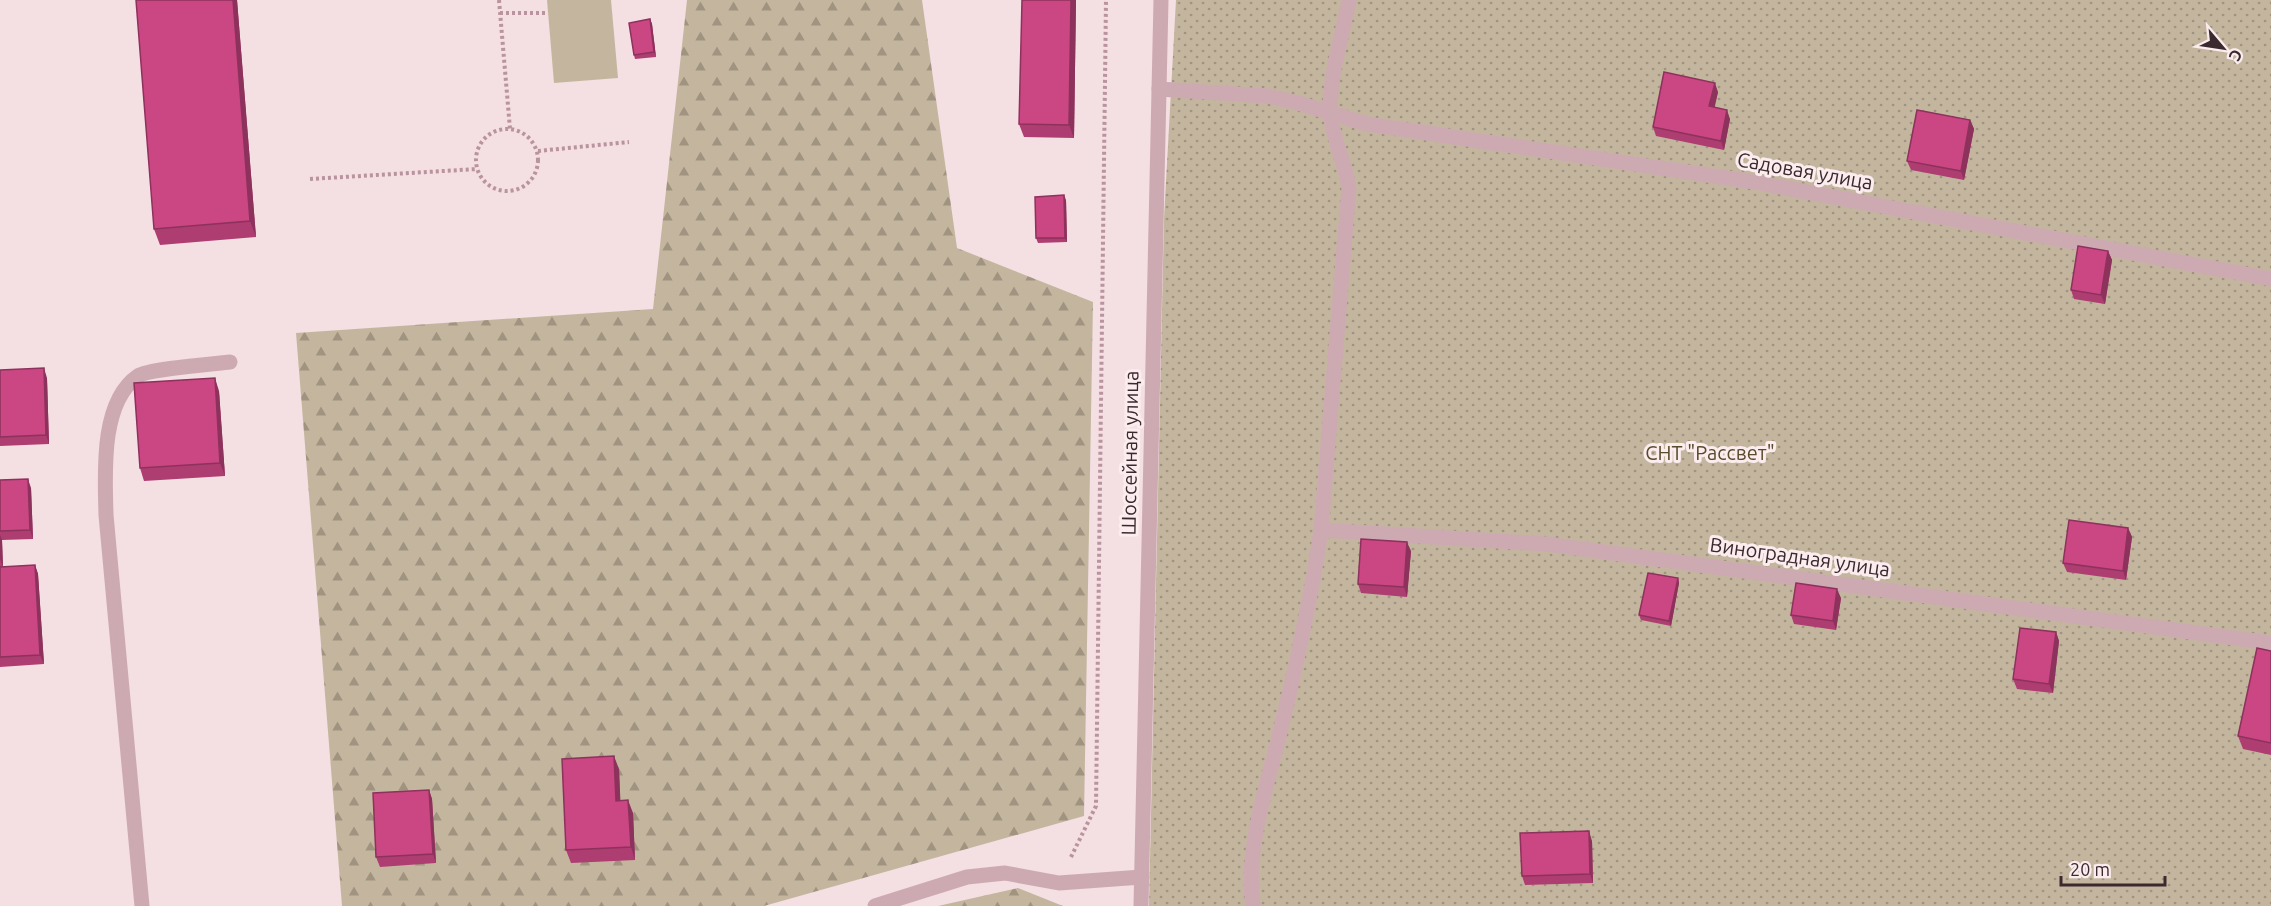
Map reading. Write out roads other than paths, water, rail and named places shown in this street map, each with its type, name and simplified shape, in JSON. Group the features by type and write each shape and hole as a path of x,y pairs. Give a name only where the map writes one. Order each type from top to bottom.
{"street":[{"name":"Шоссейная улица","path":"1141,906 1161,0"},
{"path":"1253,906 1250,879 1257,828 1309,604 1321,530 1348,187 1345,165 1330,112 1333,83 1349,0"},
{"name":"Садовая улица","path":"1159,89 1267,96 1367,124 1407,132 1754,182 2271,279"},
{"path":"142,906 106,515 105,458 117,398 140,375 230,362"},
{"name":"Виноградная улица","path":"1321,530 1546,544 2271,643"},
{"path":"875,906 967,877 1005,873 1059,883 1142,877"}],"park label":[{"name":"СНТ \"Рассвет\"","path":"1710,453"}]}
